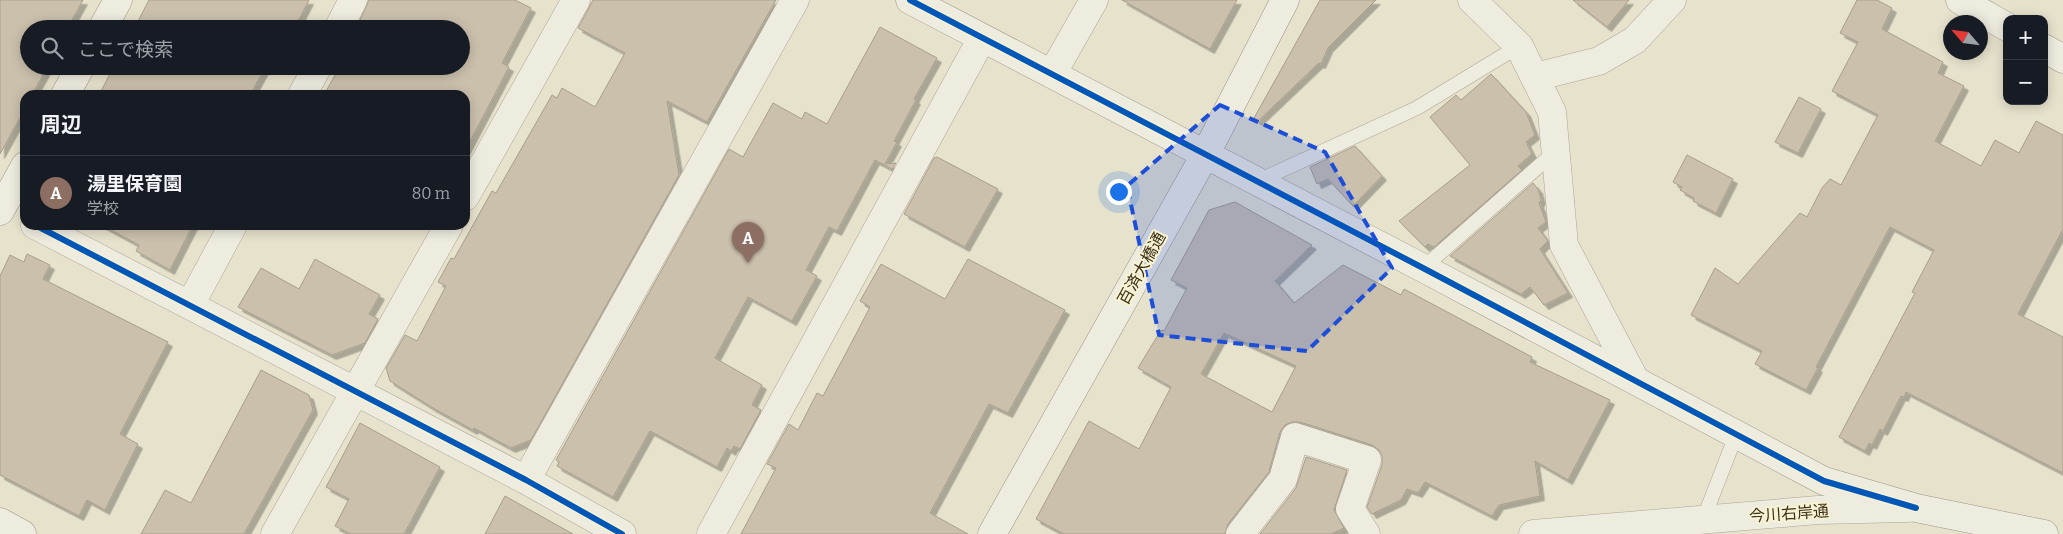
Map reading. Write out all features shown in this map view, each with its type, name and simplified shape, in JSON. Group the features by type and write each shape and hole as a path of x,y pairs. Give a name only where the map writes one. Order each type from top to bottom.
{"street":[{"path":"107,20 118,0"},
{"path":"343,20 353,0"},
{"path":"470,188 576,0"},
{"path":"526,480 795,0"},
{"path":"910,0 1204,155 1258,181 1824,481 1916,508"},
{"path":"1052,74 1094,0"},
{"name":"百済大橋通","path":"992,534 1204,155 1285,0"},
{"path":"1472,0 1519,46 1552,112 1564,245 1635,380"},
{"path":"1535,78 1599,61 1635,40 1672,0"},
{"path":"1960,0 2003,25"},
{"path":"711,534 982,38"},
{"path":"2048,50 2063,59"},
{"path":"68,90 76,75"},
{"path":"305,90 313,75"},
{"path":"7,211 20,178"},
{"path":"45,230 526,480 622,534"},
{"path":"190,305 230,230"},
{"path":"275,534 446,230"},
{"path":"1240,534 1283,478 1295,437 1367,460 1350,509 1366,534"},
{"name":"今川右岸通","path":"1533,534 1818,510 1916,508 2044,534"},
{"path":"0,522 22,534"}],"lane":[{"path":"1258,181 1417,108 1519,46"},
{"path":"1423,268 1556,151"},
{"path":"1703,520 1736,435"}],"highlighted area":[{"path":"1220,105 1325,152 1392,268 1307,351 1159,335 1127,186"}],"building":[{"path":"0,0 83,0 72,20 20,20 20,75 43,75 35,90 20,90 20,118 0,154"},
{"path":"149,0 309,0 299,20 139,20"},
{"path":"369,0 515,0 531,8 502,63 509,67 470,141 470,90 327,90 335,75 470,75 470,20 360,20"},
{"path":"593,0 776,0 707,122 667,101 679,175 531,440 511,448 433,408 390,381 386,368 405,335 417,341 446,286 438,282 451,258 454,259 492,191 496,193 552,95 557,98 562,88 595,107 625,53 578,28"},
{"path":"1122,0 1237,0 1210,49"},
{"path":"1320,0 1376,0 1328,48 1321,64 1319,63 1258,121 1254,118"},
{"path":"1573,0 1629,0 1607,27"},
{"path":"1857,0 1877,0 1892,8 1882,29 1943,62 1938,73 1964,86 1935,141 1981,166 1995,140 2019,153 2036,121 2063,135 2063,229 2018,314 2063,337 2063,473 1906,392 1904,397 1901,396 1883,431 1880,429 1872,445 1869,443 1865,451 1839,437 1915,293 1912,292 1934,250 1890,227 1816,367 1818,368 1806,390 1755,364 1762,351 1691,315 1715,268 1738,284 1800,213 1807,217 1822,188 1830,179 1841,185 1878,115 1832,91 1858,42 1840,33"},
{"path":"880,27 937,58 914,99 916,100 894,141 897,142 885,164 896,163 892,169 875,160 837,231 829,227 806,270 817,276 792,321 748,297 715,358 762,385 752,405 761,410 740,449 734,446 731,451 727,448 717,467 650,431 613,497 557,466 559,462 556,460 729,149 743,157 773,103 802,119 805,112 827,124"},
{"path":"1491,74 1526,112 1535,135 1526,142 1532,154 1518,166 1522,170 1434,247 1428,244 1425,247 1399,221 1470,165 1430,117 1456,95 1461,100"},
{"path":"109,75 261,75 253,90 102,90"},
{"path":"1799,97 1821,109 1798,153 1775,142"},
{"path":"1355,146 1382,176 1353,206 1328,179 1317,184 1310,167"},
{"path":"1687,155 1733,179 1716,213 1693,201 1694,198 1680,190 1682,187 1673,182"},
{"path":"937,157 998,189 965,247 904,214 934,158"},
{"path":"1533,183 1538,189 1541,200 1539,203 1546,222 1538,228 1548,241 1540,249 1568,293 1544,305 1530,287 1521,294 1450,256"},
{"path":"1235,202 1312,245 1275,281 1294,303 1343,265 1401,295 1404,289 1532,357 1530,362 1610,400 1568,480 1535,461 1540,496 1499,505 1492,516 1425,482 1418,493 1407,489 1401,500 1372,514 1367,507 1382,465 1382,456 1379,450 1372,445 1300,422 1292,422 1285,425 1280,432 1269,472 1228,524 1225,534 1064,534 1036,519 1089,421 1139,449 1171,387 1138,368 1161,330 1164,331 1187,288 1171,280 1209,210","holes":["1224,333 1296,366 1272,412 1201,374"]},
{"path":"111,230 190,230 170,270 136,251 139,245"},
{"path":"27,254 50,265 43,279 168,342 120,434 138,444 105,510 87,500 79,516 0,475 0,276 10,255 24,262"},
{"path":"315,259 380,295 369,314 378,319 365,343 332,355 238,307 261,268 299,289"},
{"path":"968,259 1065,310 1008,413 989,404 930,513 968,534 741,534 776,468 767,464 789,424 798,430 817,393 823,396 855,336 870,307 860,301 881,264 945,299"},
{"path":"261,370 309,395 313,410 244,534 141,534 165,490 191,503"},
{"path":"360,423 440,467 404,534 351,534 335,526 349,499 326,487"},
{"path":"1306,457 1347,470 1334,510 1344,528 1331,534 1260,534 1296,488"},
{"path":"505,496 573,534 485,534"}],"cycle path":[{"path":"910,0 1423,268 1824,481 1916,508"},
{"path":"45,230 526,480 622,534"}],"place":[{"name":"湯里保育園","path":"748,263"}]}
